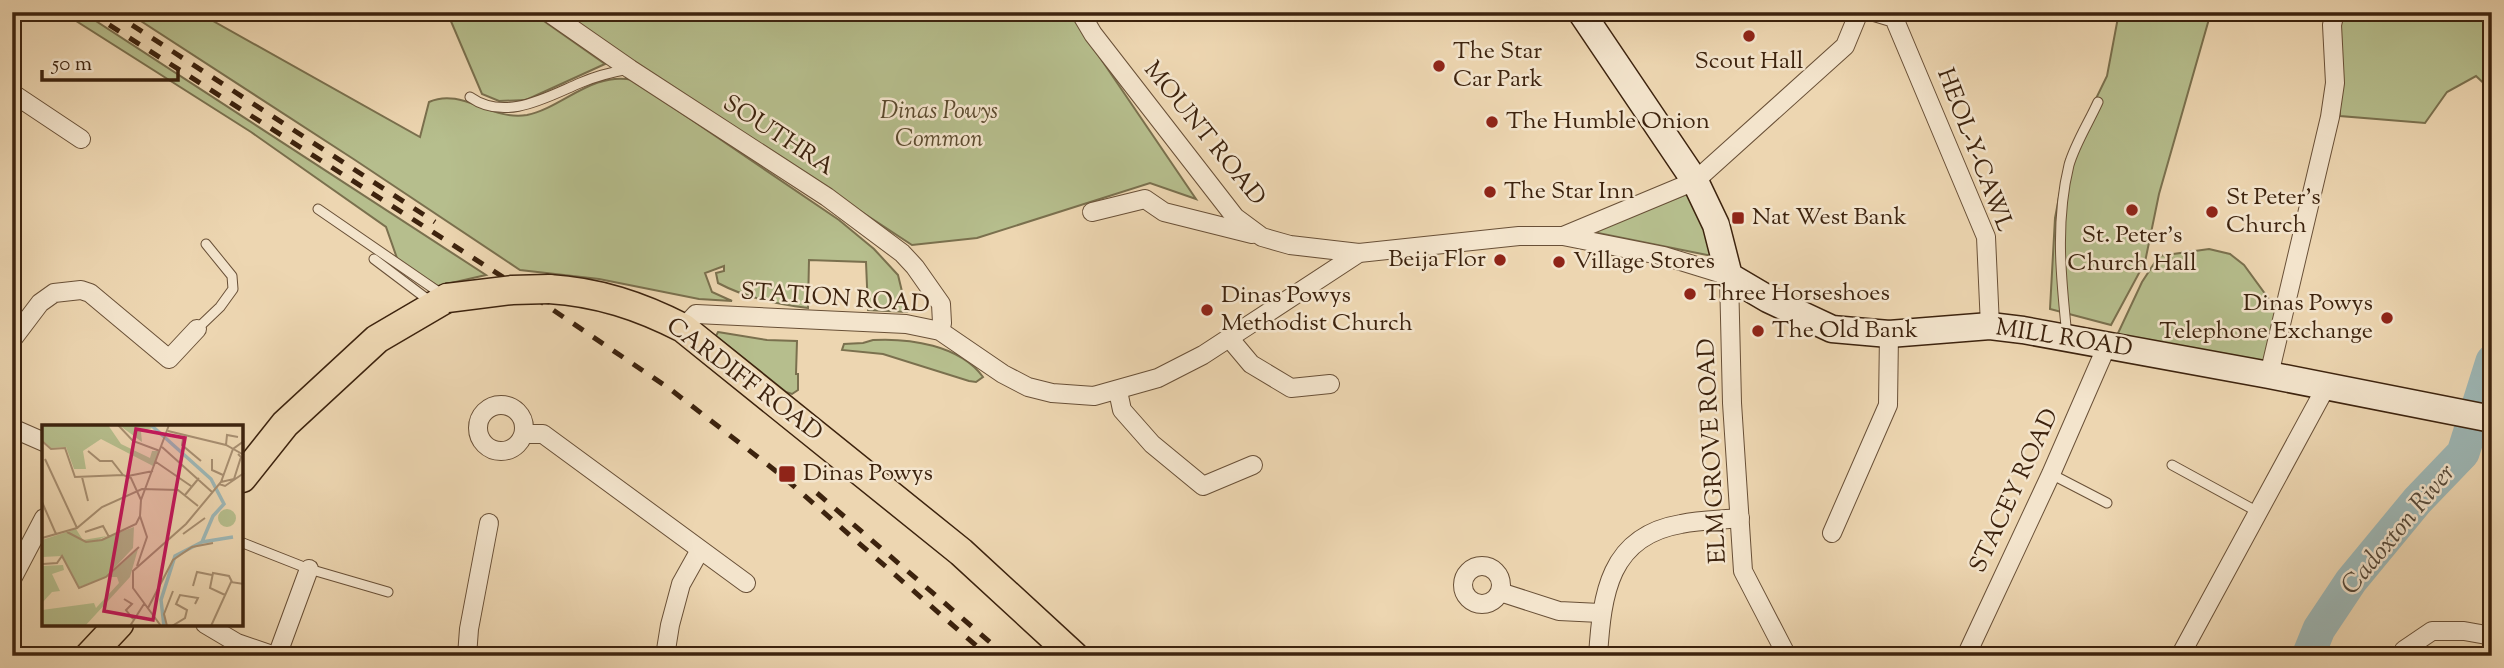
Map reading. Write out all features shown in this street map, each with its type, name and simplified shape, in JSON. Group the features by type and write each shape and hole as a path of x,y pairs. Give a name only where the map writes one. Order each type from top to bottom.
{"main road":[{"name":"CARDIFF ROAD","path":"441,302 512,290 577,290 647,310 683,328 961,552 1074,656"},
{"path":"243,477 285,424 377,339 441,302"},
{"path":"89,656 117,626"}],"street":[{"name":"SOUTHRA","path":"548,12 630,69 827,197 902,253 922,275 941,304 940,331"},
{"name":"MOUNT ROAD","path":"1080,12 1093,34 1235,217 1262,237 1290,245 1359,253"},
{"path":"1581,12 1695,181 1716,225 1729,276"},
{"name":"STATION ROAD","path":"1563,236 1695,181 1844,46 1858,12"},
{"name":"HEOL-Y-CAWL","path":"1874,12 1894,18 1986,237 1990,326"},
{"path":"2269,374 2330,117 2335,83 2332,26 2335,12"},
{"path":"12,93 81,139"},
{"path":"1092,212 1145,199 1164,212 1262,237"},
{"name":"STATION ROAD","path":"683,328 696,314 906,324 940,331 1003,374 1028,387 1052,393 1094,396 1158,377 1230,339 1359,253 1519,236 1563,236 1664,256 1729,276"},
{"name":"MILL ROAD","path":"1729,276 1768,299 1832,329 1889,334 1990,326 2269,374 2490,419"},
{"name":"ELM GROVE ROAD","path":"1729,276 1732,403 1743,571 1787,656"},
{"path":"12,340 40,303 54,293 72,289 89,293 169,359 197,330"},
{"path":"1832,533 1888,405 1889,334"},
{"path":"1230,339 1251,364 1292,388 1330,384"},
{"name":"STACEY ROAD","path":"1966,656 2051,474 2105,345"},
{"path":"2180,656 2326,387"},
{"path":"1118,391 1122,410 1152,444 1203,486 1253,465"},
{"path":"12,428 42,441"},
{"path":"524,434 543,434 746,583"},
{"path":"1598,656 1600,613 1605,591 1621,554 1651,532 1679,524 1740,518"},
{"path":"12,579 42,522"},
{"path":"467,656 469,629 489,523"},
{"path":"665,656 681,584 700,550"},
{"path":"208,626 237,643 276,656 309,569"},
{"path":"1500,592 1559,611 1600,613"},
{"path":"2402,656 2404,650 2432,631 2464,631 2492,636"}],"lane":[{"path":"470,97 479,103 508,107 530,105 583,82 630,69"},
{"path":"2067,338 2060,217 2070,163 2098,102"},
{"path":"318,209 441,302"},
{"path":"197,330 220,307 233,289 232,276 206,244"},
{"path":"374,259 441,302"},
{"path":"2172,465 2258,512"},
{"path":"2051,474 2107,503"},
{"path":"243,543 309,569 388,592"}],"green space":[{"path":"62,12 82,12 486,275 438,286 398,261 386,227 251,132"},
{"path":"127,12 197,12 420,137 429,102 441,98 465,101 514,116 527,115 591,85 618,79 633,80 839,220 874,249 898,275 907,312 868,310 866,262 809,260 808,308 762,300 718,283 716,273 724,271 724,266 705,273 712,292 732,301 699,299 599,279 520,270"},
{"path":"447,12 531,12 605,64 526,100 499,101 482,94"},
{"name":"Dinas Powys Common","path":"557,12 1069,12 1196,199 1150,183 977,238 912,245"},
{"path":"2119,12 2211,12 2159,194 2145,262 2111,325 2050,309 2055,218 2066,160 2107,76"},
{"path":"2342,12 2492,12 2492,91 2476,76 2447,92 2425,123 2340,116 2339,27"},
{"path":"1689,193 1704,219 1712,256 1593,232"},
{"path":"2209,249 2230,254 2244,265 2282,317 2269,375 2112,346 2142,282 2159,256"},
{"path":"718,332 767,340 797,341 798,390 792,394 786,392 716,336"},
{"path":"873,340 918,342 948,351 961,357 983,377 976,382 969,381 883,354 842,350 844,344"}],"waterway":[{"name":"Cadoxton River","path":"2308,656 2319,629 2351,581 2417,501 2463,453 2492,361"}],"railway":[{"path":"89,12 528,293 670,389 781,475 988,656"},
{"path":"112,12 435,222"},
{"path":"817,493 1006,656"}],"place":[{"name":"Scout Hall","path":"1749,36"},
{"name":"The Star Car Park","path":"1439,66"},
{"name":"The Humble Onion","path":"1492,122"},
{"name":"The Star Inn","path":"1490,192"},
{"name":"St. Peter's Church Hall","path":"2132,210"},
{"name":"St Peter's Church","path":"2212,212"},
{"name":"Nat West Bank","path":"1738,218"},
{"name":"Beija Flor","path":"1500,260"},
{"name":"Village Stores","path":"1559,262"},
{"name":"Three Horseshoes","path":"1690,294"},
{"name":"Dinas Powys Methodist Church","path":"1207,310"},
{"name":"Dinas Powys Telephone Exchange","path":"2387,318"},
{"name":"The Old Bank","path":"1758,331"},
{"name":"Dinas Powys","path":"787,474"}]}
